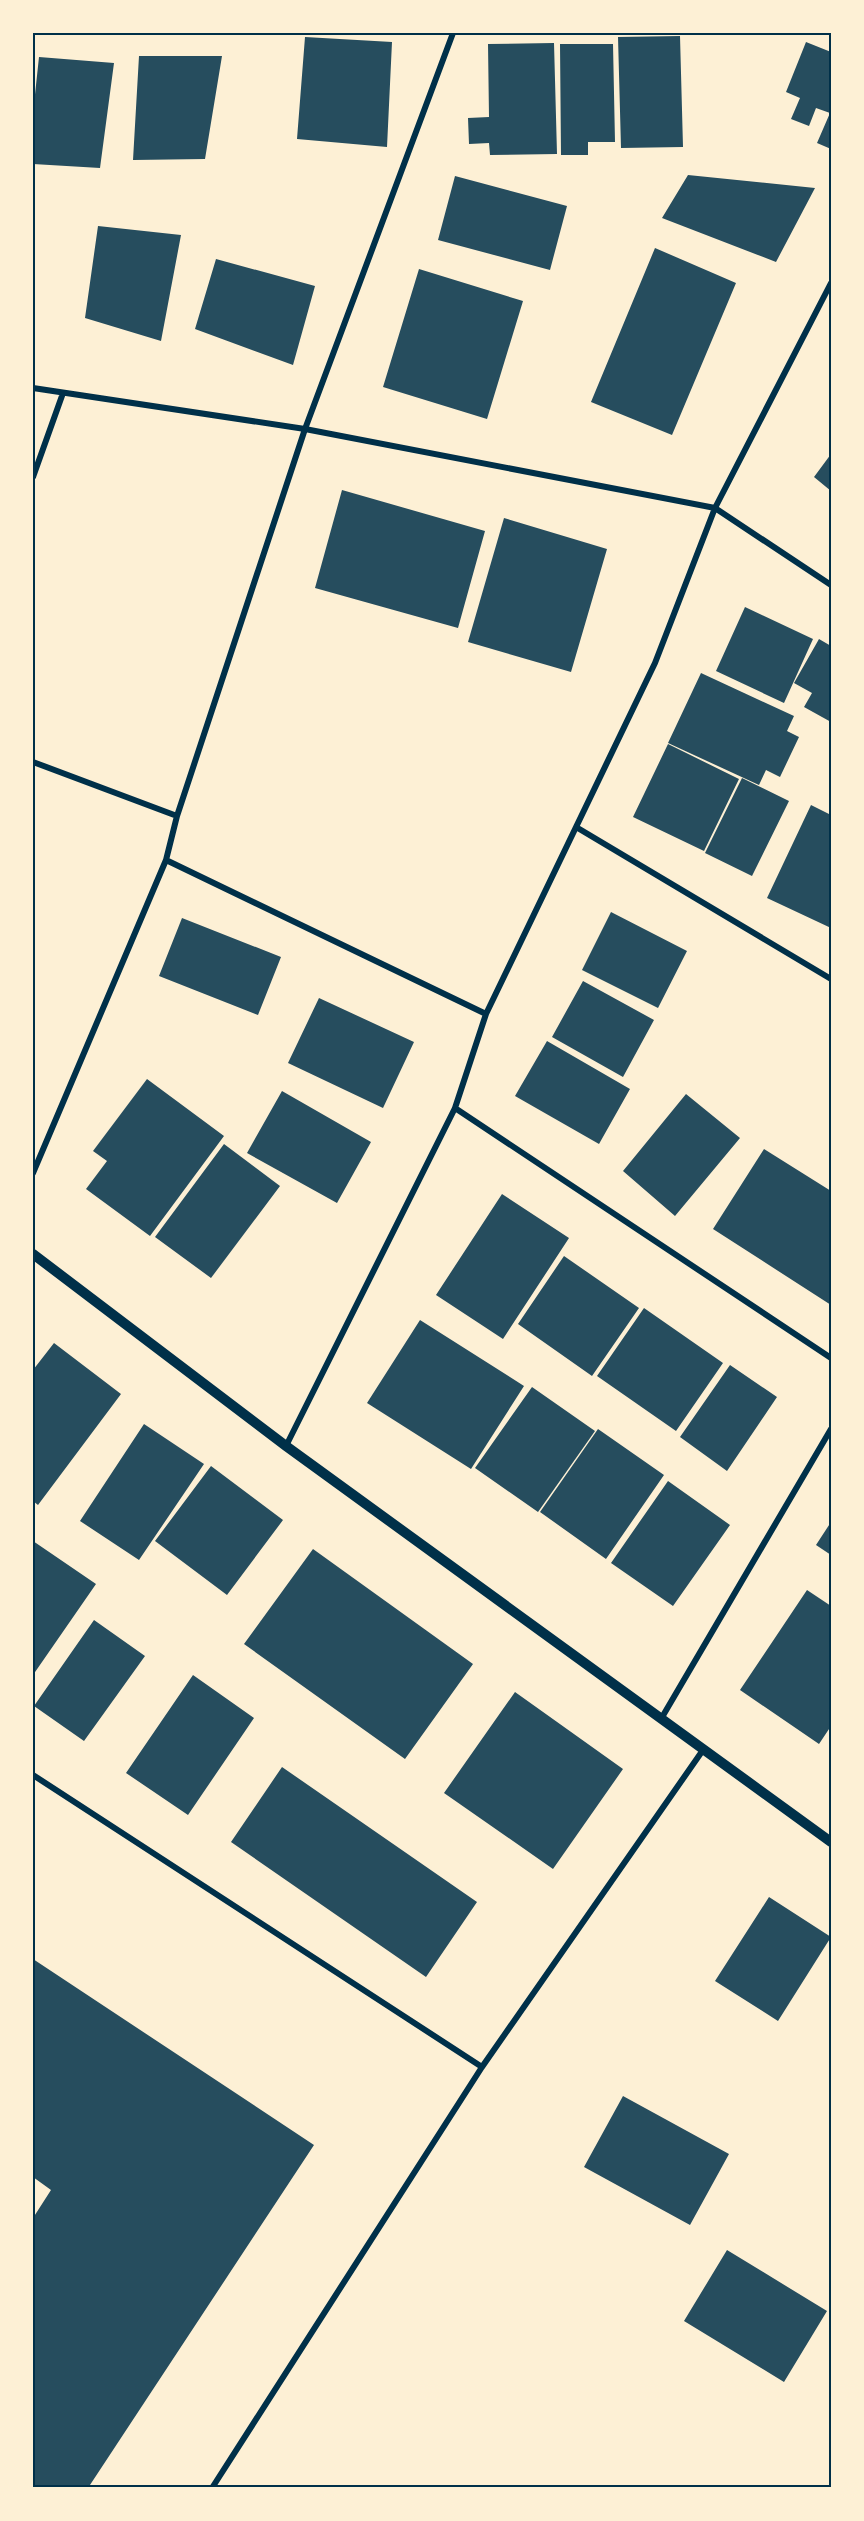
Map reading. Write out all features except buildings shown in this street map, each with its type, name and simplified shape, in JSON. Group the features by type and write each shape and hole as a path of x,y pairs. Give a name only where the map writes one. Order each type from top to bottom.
{"street":[{"path":"33,1173 166,860 177,816 305,429 453,33"},
{"path":"286,1446 454,1108 486,1014 655,663 715,508 831,283"},
{"path":"33,388 305,429 715,508 831,585"},
{"path":"33,477 63,393"},
{"path":"33,762 177,816"},
{"path":"576,827 831,979"},
{"path":"166,860 486,1014"},
{"path":"454,1108 831,1358"},
{"path":"33,1254 286,1446 831,1842"},
{"path":"660,1719 831,1429"},
{"path":"212,2488 482,2067 703,1750"},
{"path":"33,1775 482,2067"}]}
